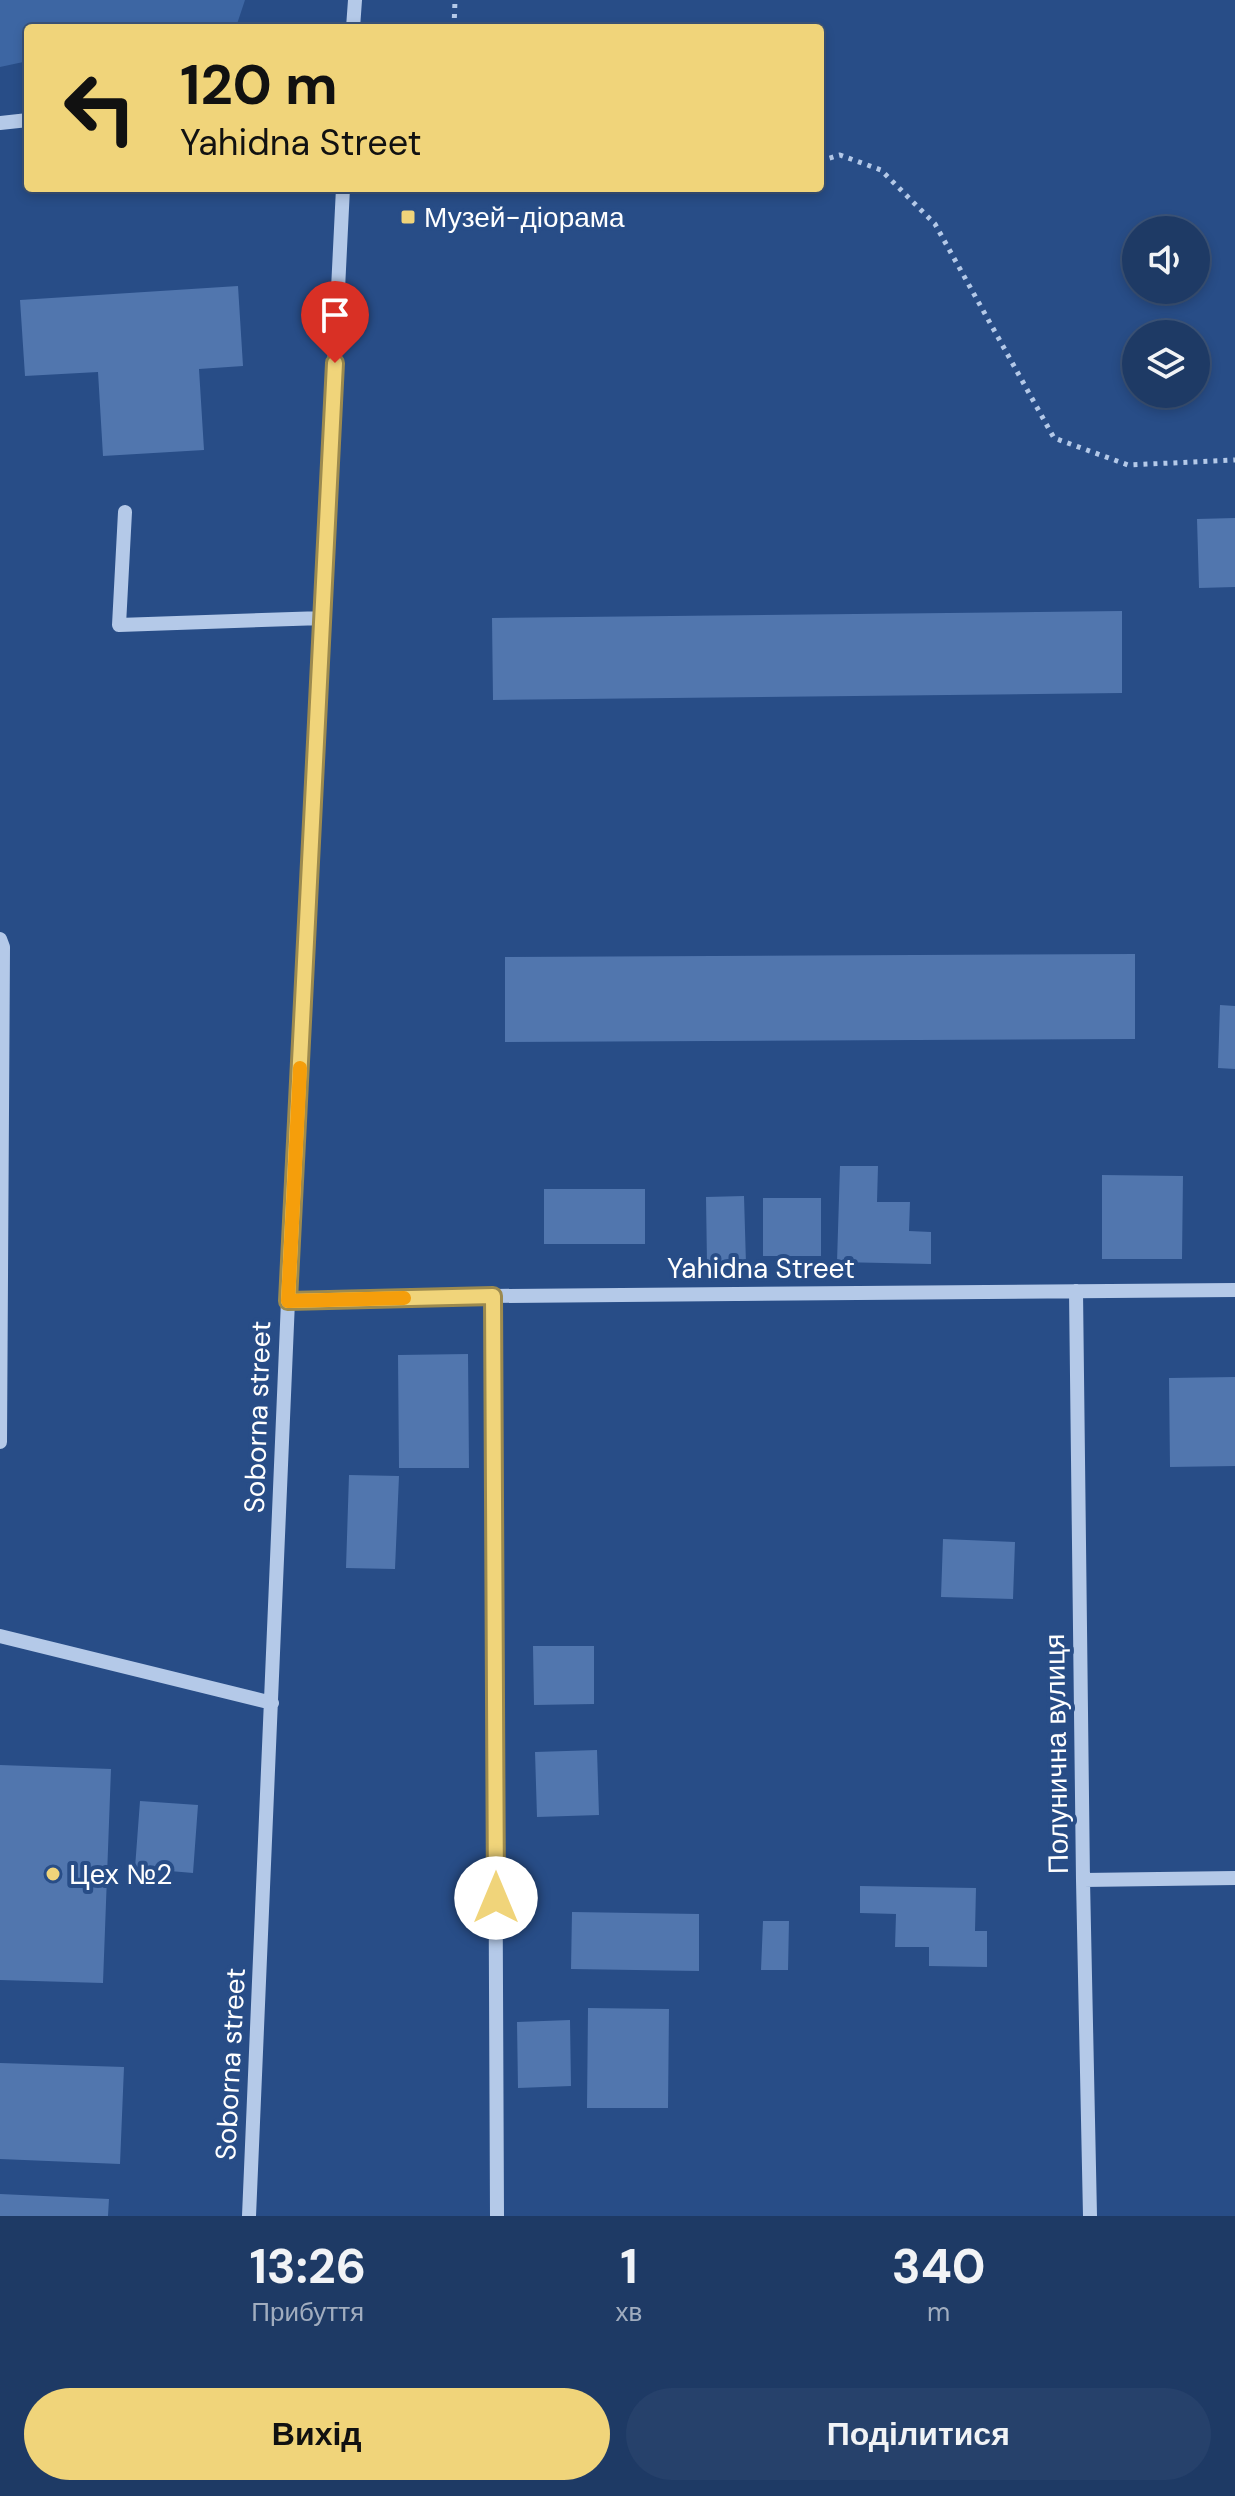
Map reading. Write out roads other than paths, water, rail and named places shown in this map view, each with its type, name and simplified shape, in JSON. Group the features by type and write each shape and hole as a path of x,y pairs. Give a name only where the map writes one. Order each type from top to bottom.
{"street":[{"path":"353,24 355,0"},
{"path":"0,123 24,120"},
{"name":"Soborna street","path":"249,2216 288,1301 343,192"},
{"path":"125,512 119,625 323,618"},
{"path":"0,939 3,963 0,1442"},
{"name":"Yahidna Street","path":"288,1301 493,1296 1235,1290"},
{"name":"Полунична вулиця","path":"1076,1291 1090,2216"},
{"path":"493,1296 497,2216"},
{"path":"0,1636 272,1703"},
{"path":"1083,1880 1235,1878"}],"place":[{"name":"Музей-діорама","path":"408,217"},
{"name":"Цех №2","path":"53,1874"}]}
